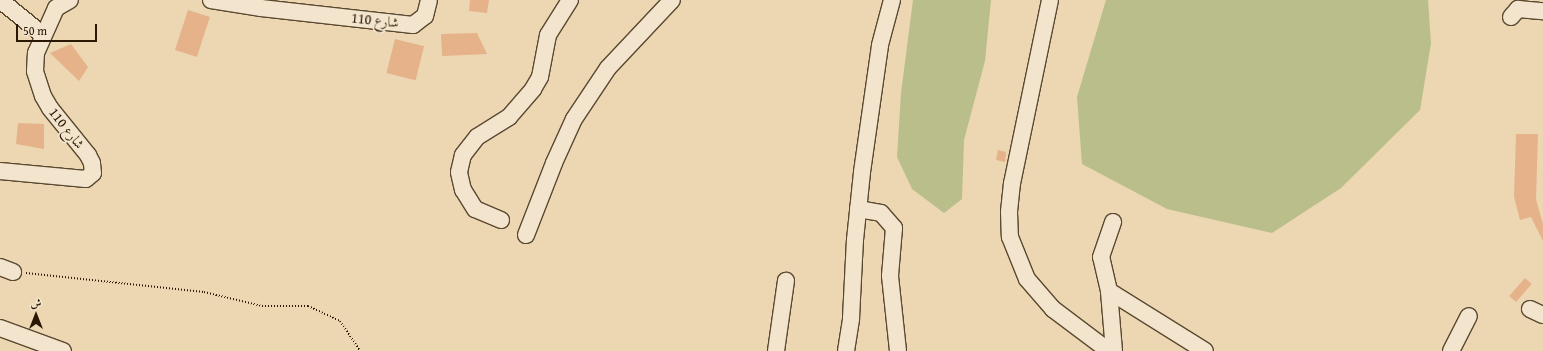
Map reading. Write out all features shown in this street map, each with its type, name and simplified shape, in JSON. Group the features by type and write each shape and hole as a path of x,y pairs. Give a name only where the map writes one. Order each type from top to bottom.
{"street":[{"path":"0,0 43,36"},
{"name":"شارع 110","path":"0,171 86,179 93,172 92,163 88,155 50,108 38,84 35,71 36,53 55,4 70,0"},
{"name":"شارع 110","path":"211,0 262,8 413,25 425,16 429,0"},
{"path":"501,220 475,209 463,190 459,172 463,155 477,137 510,117 532,89 540,76 548,35 570,0"},
{"path":"526,235 554,163 574,119 608,68 672,0"},
{"path":"846,351 851,318 858,208 880,45 892,0"},
{"path":"1050,0 1012,182 1009,212 1010,237 1027,279 1053,309 1109,351"},
{"path":"1516,9 1543,11"},
{"path":"858,208 881,213 894,228 890,276 898,351"},
{"path":"1113,222 1100,257 1109,291 1114,351"},
{"path":"776,351 786,281"},
{"path":"1109,291 1205,351"},
{"path":"1451,351 1469,316"},
{"path":"0,328 63,351"}],"path":[{"path":"6,270 204,292 262,306 308,306 340,321 360,351"}],"green space":[{"path":"913,0 991,0 985,61 964,140 962,199 944,213 912,189 897,157 901,93"},
{"path":"1106,0 1428,0 1431,43 1420,110 1341,188 1272,233 1167,209 1082,164 1077,97"}],"building":[{"path":"470,0 489,0 487,13 469,11"},
{"path":"188,10 210,17 197,57 175,50"},
{"path":"477,33 487,54 442,56 441,34"},
{"path":"395,39 424,46 416,80 387,73"},
{"path":"71,44 88,67 79,81 50,53"},
{"path":"18,123 44,124 44,149 16,144"},
{"path":"1516,134 1538,134 1536,199 1543,224 1543,241 1531,217 1520,220 1514,197"},
{"path":"998,150 1006,152 1005,162 996,160"},
{"path":"1525,278 1532,284 1516,302 1509,296"}]}
